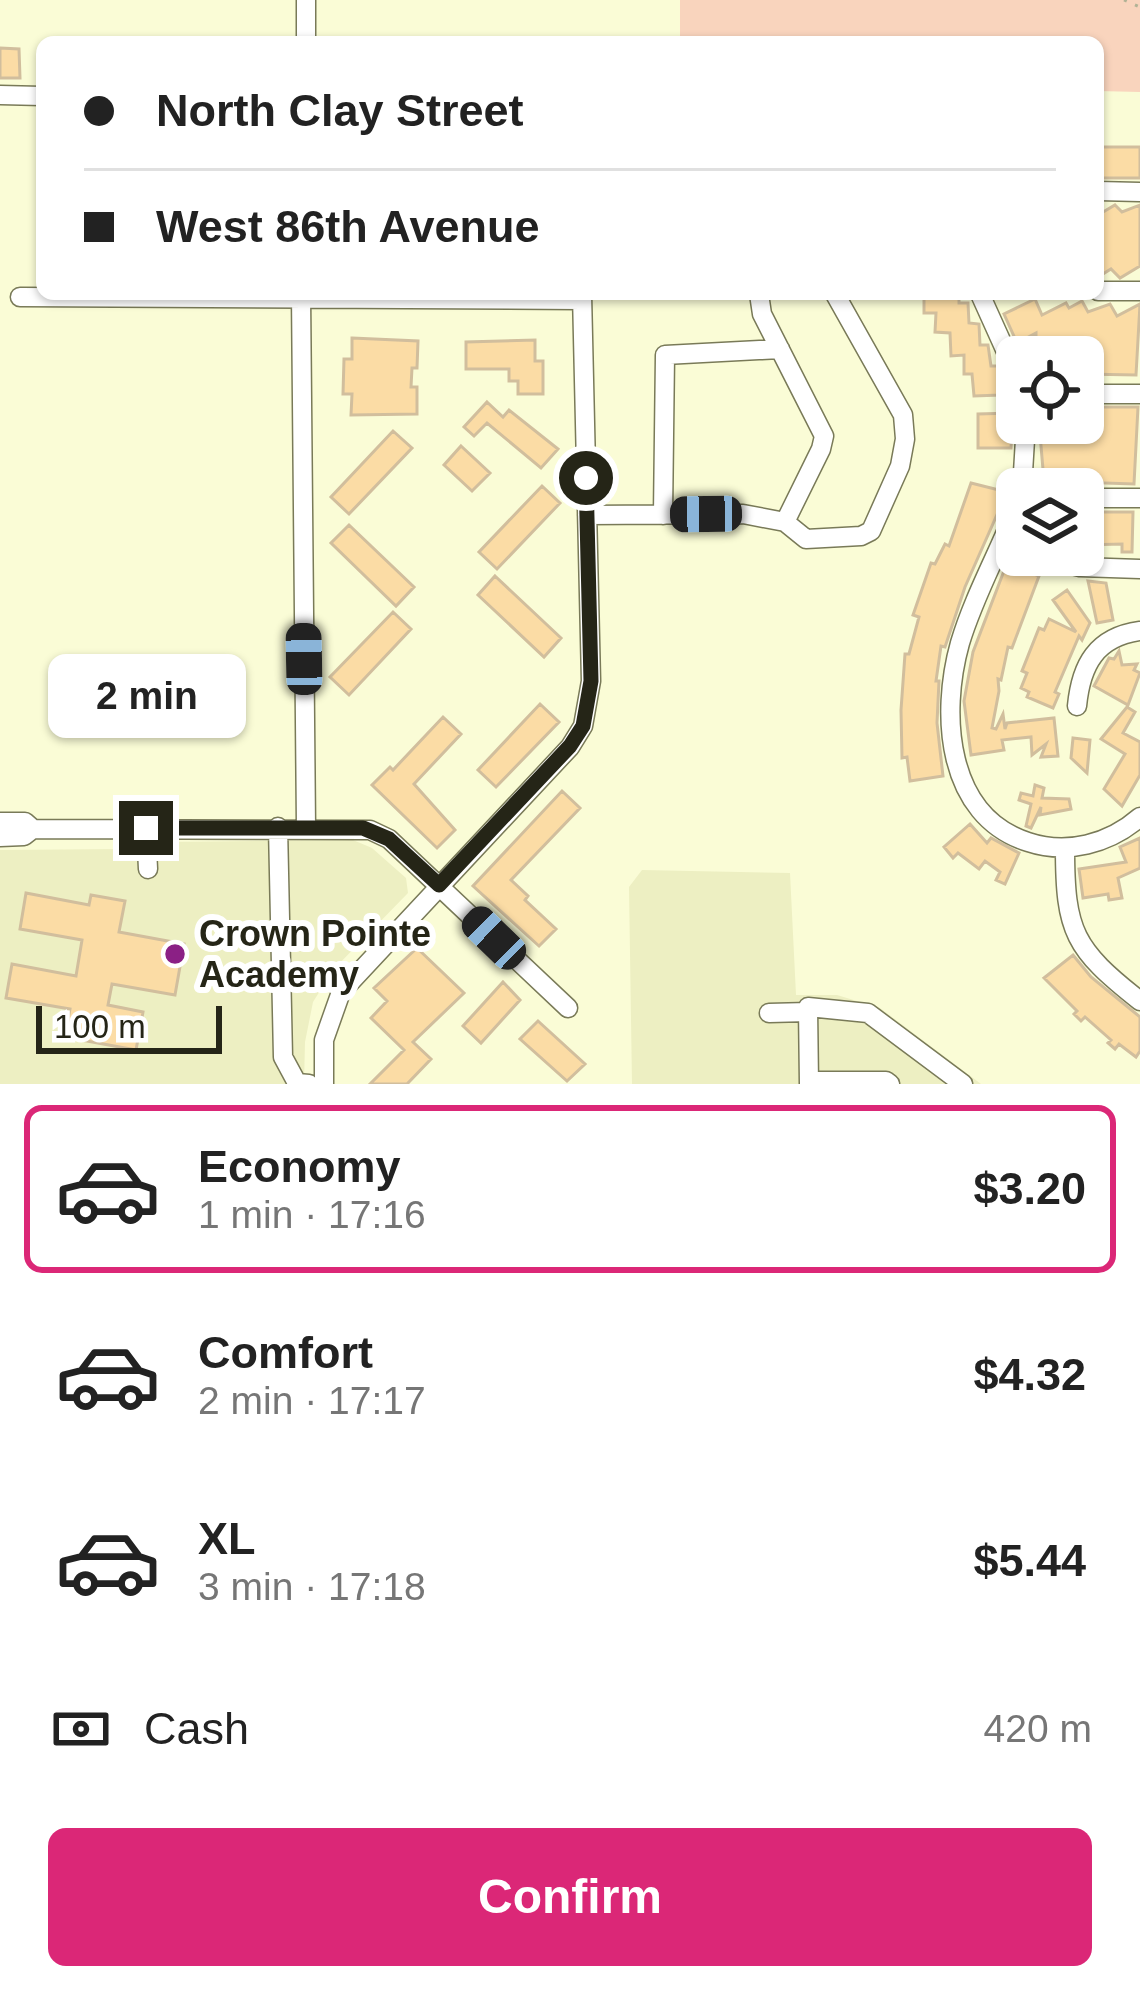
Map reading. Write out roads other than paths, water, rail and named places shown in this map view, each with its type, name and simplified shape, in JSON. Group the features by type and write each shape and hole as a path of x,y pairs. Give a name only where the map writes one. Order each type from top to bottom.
{"street":[{"path":"305,0 306,36"},
{"path":"0,95 36,96"},
{"path":"1104,191 1140,192"},
{"path":"1104,290 1140,291"},
{"path":"20,297 36,297"},
{"path":"301,300 306,827"},
{"path":"324,1084 324,1040 335,1002 351,978 570,746 583,726 591,681 582,300"},
{"path":"760,300 824,436 785,522"},
{"path":"587,515 743,514 785,522 806,539 861,536 871,531 900,466 903,415 838,300"},
{"path":"983,300 999,336"},
{"path":"663,515 665,355 780,349"},
{"path":"1104,394 1140,394"},
{"path":"1104,498 1140,498"},
{"path":"1104,568 1140,569"},
{"path":"996,574 956,658 954,754 965,789 993,823 1026,842 1065,848 1114,836 1140,817"},
{"path":"1077,706 1081,677 1096,650 1140,631"},
{"path":"0,822 25,822 33,829"},
{"path":"278,827 283,1057 297,1083 309,1084"},
{"path":"146,828 148,869"},
{"path":"0,837 24,836 33,829 363,828 383,835 568,1008"},
{"path":"1065,848 1066,902 1078,941 1098,966 1140,1001"},
{"path":"769,1013 808,1009 868,1013 963,1084"},
{"path":"808,1009 809,1083 890,1084"}],"place":[{"name":"Crown Pointe Academy","path":"175,954"}]}
